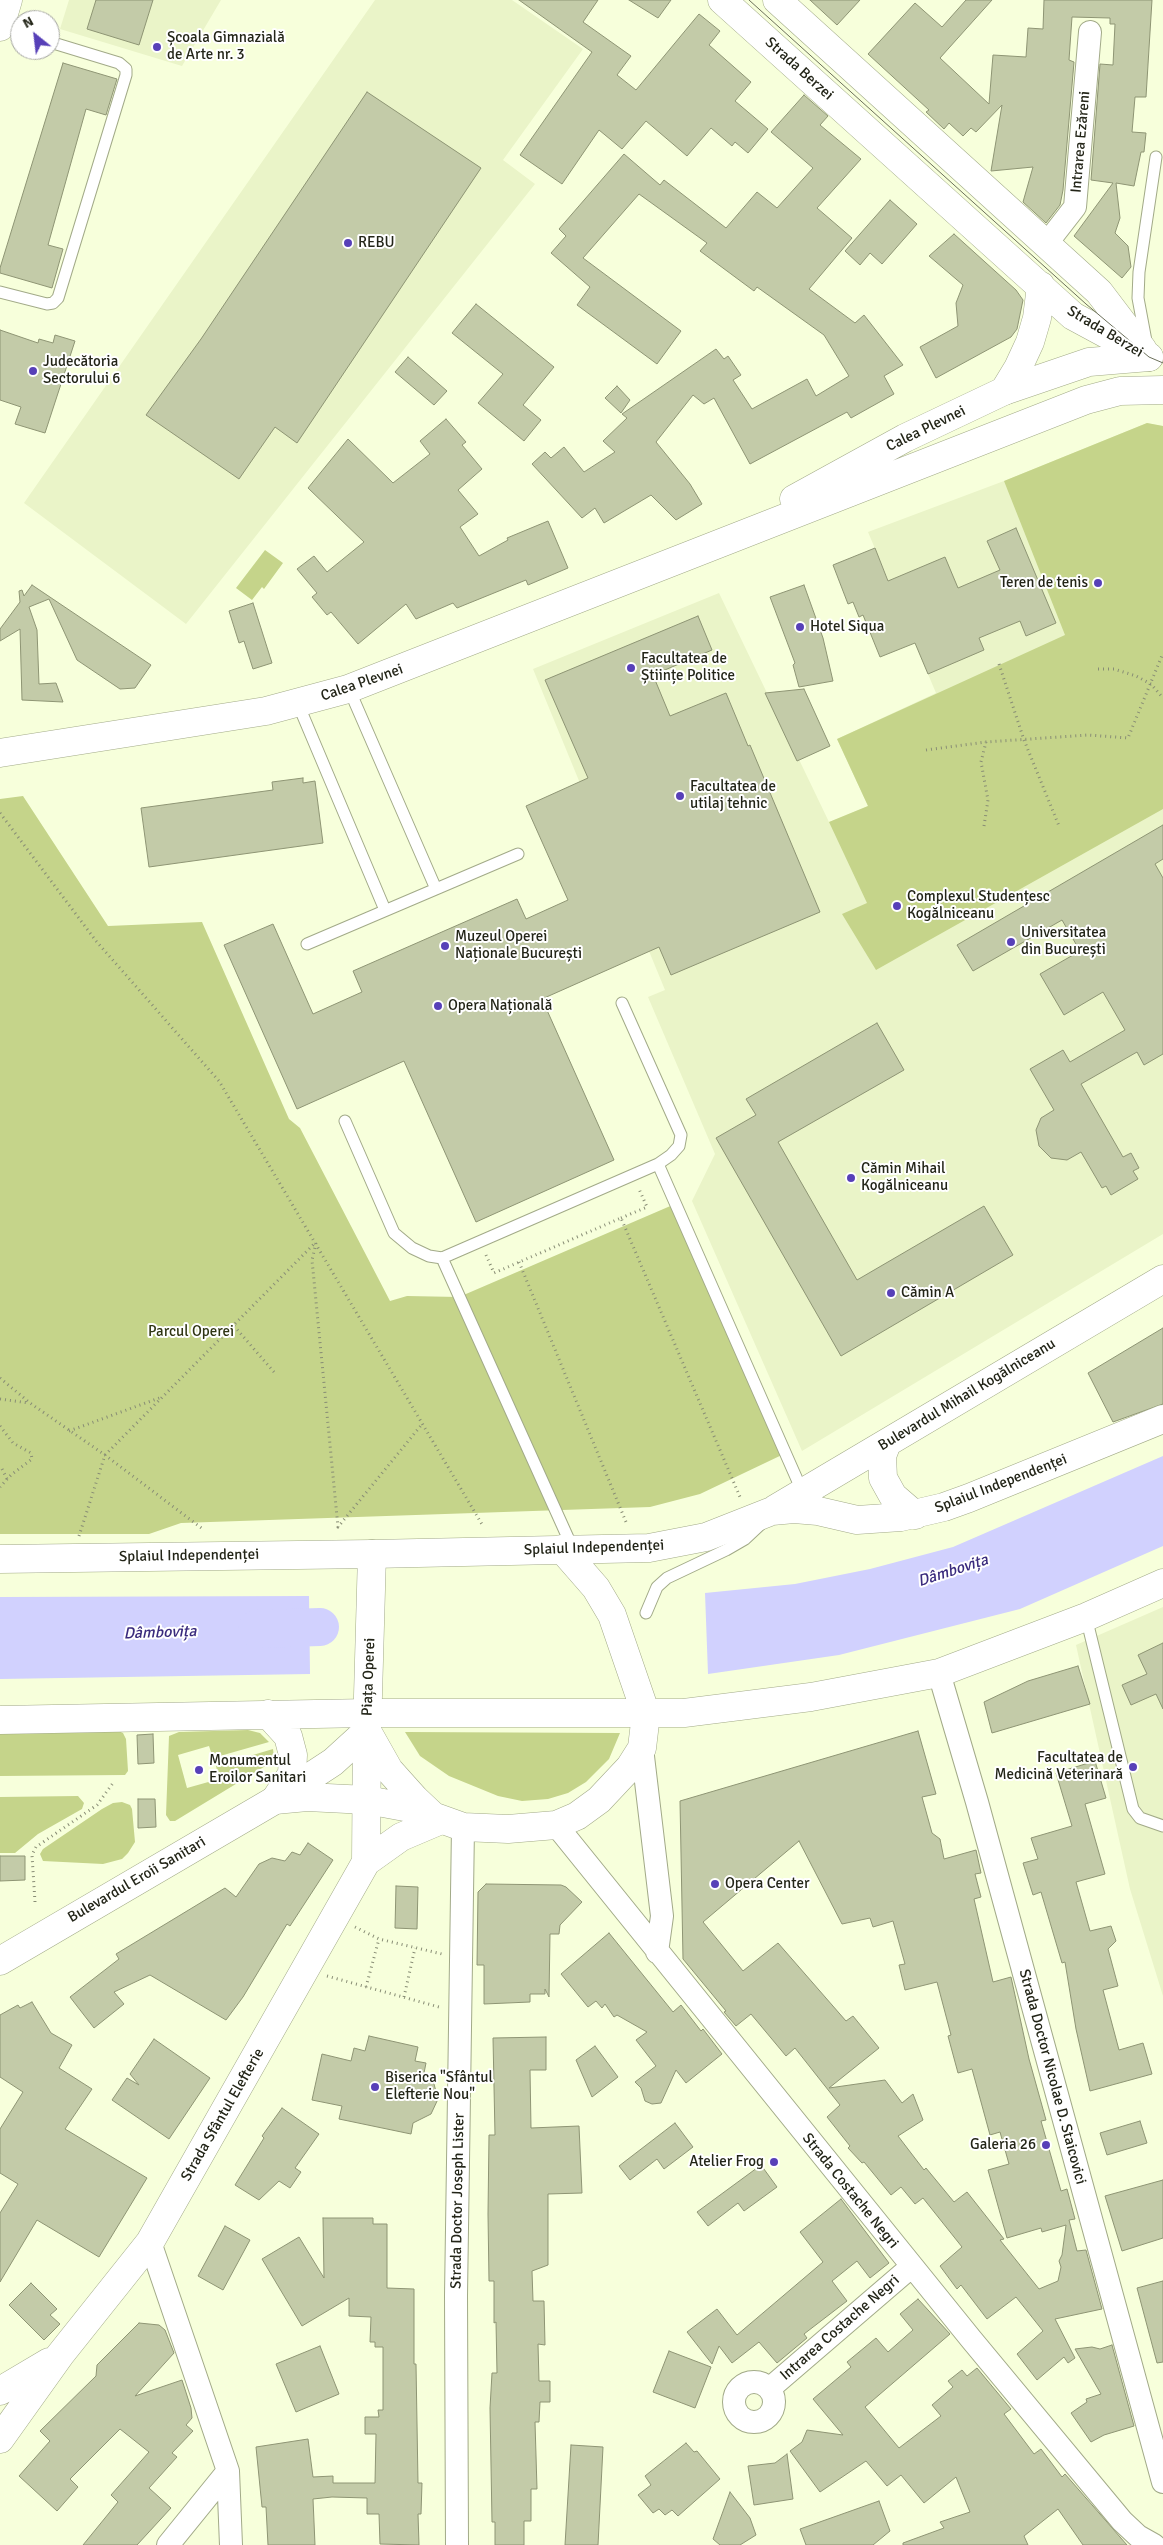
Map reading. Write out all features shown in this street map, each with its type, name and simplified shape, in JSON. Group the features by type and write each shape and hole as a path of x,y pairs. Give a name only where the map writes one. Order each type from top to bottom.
{"main road":[{"path":"0,27 8,0"},
{"name":"Strada Berzei","path":"722,0 1073,316 1158,362"},
{"name":"Strada Berzei","path":"777,0 1099,292 1158,362"},
{"path":"1004,391 1018,368 1030,342 1037,318 1041,286"},
{"name":"Calea Plevnei","path":"706,547 905,438 1004,391 1089,362 1158,362"},
{"name":"Calea Plevnei","path":"0,753 196,723 298,704 348,689 706,547 1103,394 1120,390 1163,390"},
{"name":"Bulevardul Mihail Kogălniceanu","path":"772,1511 1163,1279"},
{"name":"Splaiul Independenței","path":"0,1559 649,1548 680,1543 727,1530 772,1511 806,1510 871,1520 915,1514 969,1498 1163,1419"},
{"path":"887,1443 882,1456 883,1478 893,1496 915,1514"},
{"path":"568,1549 596,1588 612,1615 646,1714 642,1748"},
{"name":"Piața Operei","path":"367,1800 367,1722 372,1554"},
{"path":"0,1720 268,1714 367,1722 698,1712 763,1704 939,1673 1086,1617 1163,1583"},
{"path":"642,1748 662,1730 698,1712"},
{"path":"268,1714 288,1736 293,1755 292,1774 275,1800"},
{"path":"367,1722 378,1752 402,1786 446,1821"},
{"name":"Bulevardul Eroii Sanitari","path":"0,1961 275,1800 333,1762 367,1722"},
{"name":"Bulevardul Eroii Sanitari","path":"275,1800 307,1797 367,1800 446,1821 508,1829 556,1825 577,1816 599,1800 630,1767 642,1748"},
{"name":"Strada Sfântul Elefterie","path":"366,1862 367,1800"},
{"name":"Strada Sfântul Elefterie","path":"0,2439 60,2354 150,2242 366,1862 401,1837 446,1821"},
{"name":"Strada Sfântul Elefterie","path":"0,2391 60,2354"}],"street":[{"name":"Intrarea Ezăreni","path":"1047,243 1075,208 1090,32"},
{"name":"Strada Doctor Nicolae D. Staicovici","path":"939,1673 977,1802 1163,2482"},
{"path":"642,1748 662,1916 657,1952"},
{"name":"Strada Doctor Joseph Lister","path":"446,1821 461,2013 456,2295 457,2545"},
{"name":"Strada Costache Negri","path":"556,1825 911,2267 1118,2517 1138,2536 1154,2545"},
{"path":"150,2242 228,2472 231,2545"},
{"name":"Intrarea Costache Negri","path":"769,2389 911,2267"},
{"path":"168,2545 228,2472"}],"lane":[{"path":"0,292 47,304 53,303 58,298 126,75 126,69 119,64 60,45"},
{"path":"1156,158 1139,272 1138,298 1158,362"},
{"path":"348,689 436,889"},
{"path":"298,704 385,910"},
{"path":"307,944 518,854"},
{"path":"345,1120 394,1233 412,1248 429,1256 442,1258 658,1164 671,1156 679,1146 681,1135 622,1003"},
{"path":"658,1164 803,1493"},
{"path":"442,1258 568,1549"},
{"path":"646,1613 658,1587 667,1578 746,1538 772,1511"},
{"path":"1086,1617 1133,1809 1140,1818 1163,1826"}],"path":[{"path":"926,750 986,742 1088,735 1128,738 1163,653"},
{"path":"999,664 1024,740 1059,826"},
{"path":"1098,669 1114,669 1136,676 1151,684 1163,698"},
{"path":"984,826 988,800 982,762 986,742"},
{"path":"0,813 96,941 219,1081 483,1526"},
{"path":"494,1273 647,1207"},
{"path":"620,1218 740,1498"},
{"path":"78,1537 105,1455 316,1243"},
{"path":"316,1243 312,1260 338,1527 423,1423"},
{"path":"519,1262 626,1522"},
{"path":"234,1326 274,1372"},
{"path":"0,1378 30,1403 105,1455 204,1530"},
{"path":"69,1431 163,1396"},
{"path":"0,1399 30,1403"},
{"path":"0,1426 13,1443 31,1453 32,1459 0,1487"},
{"path":"2,1469 7,1479"},
{"path":"35,1902 32,1855 36,1847 96,1805 113,1783"},
{"path":"334,1918 379,1939 415,1948 404,1997"},
{"path":"366,1987 379,1939"},
{"path":"305,1970 461,2013"}],"shaded area":[{"name":"Școala Gimnazială de Arte nr. 3","path":"69,0 221,0 182,66 60,29"},
{"name":"REBU","path":"375,0 512,0 583,49 503,160 535,184 186,624 24,503"},
{"name":"Complexul Studențesc Kogălniceanu","path":"1147,423 1163,426 1163,1234 802,1451 692,1201 715,1154 648,997 665,990 533,669 719,593 829,822 868,806 837,739 936,693 868,532 1004,481"},
{"name":"Facultatea de Medicină Veterinară","path":"1163,1607 1163,1996 1130,1889 1076,1645"}],"green space":[{"path":"1147,423 1163,426 1163,809 876,970 842,914 867,903 829,822 868,806 837,739 1065,635 1004,481"},
{"path":"265,550 283,563 264,589 262,587 252,600 236,588"},
{"name":"Parcul Operei","path":"23,796 108,926 202,922 289,1119 300,1128 390,1301 407,1296 459,1297 675,1204 786,1453 700,1494 650,1507 181,1523 149,1534 0,1534 0,799"},
{"path":"116,1730 123,1733 126,1739 128,1771 125,1775 0,1776 0,1732"},
{"path":"248,1730 260,1733 269,1742 213,1758 209,1746 178,1755 187,1788 219,1779 216,1766 273,1749 274,1758 272,1762 175,1821 170,1821 166,1815 169,1736 179,1732"},
{"path":"405,1732 620,1733 609,1759 586,1782 568,1793 548,1799 522,1801 498,1796 449,1776 420,1756"},
{"path":"78,1796 84,1803 82,1809 38,1834 15,1853 0,1853 0,1797"},
{"path":"122,1802 130,1805 132,1809 135,1842 122,1859 103,1864 43,1861 40,1854 43,1849 102,1809 113,1803"}],"water":[{"path":"1163,1456 1163,1546 1020,1609 839,1655 708,1674 705,1593 795,1584 870,1569 953,1547"},
{"path":"309,1596 310,1674 0,1679 0,1597"}],"building":[{"path":"96,0 153,0 139,45 87,29"},
{"path":"519,0 598,0 583,22 631,56 617,75 636,90 699,14 720,31 709,45 751,82 735,101 768,129 748,153 735,142 732,146 711,128 687,156 646,121 622,149 599,130 562,184 520,155 592,52"},
{"path":"629,0 671,0 658,18"},
{"path":"810,0 860,0 837,25"},
{"path":"966,0 992,0 940,58 989,104 993,55 1026,57 1028,28 1043,29 1044,0 1152,0 1146,97 1135,97 1132,132 1146,133 1144,152 1141,152 1134,186 1116,183 1120,218 1115,233 1128,246 1131,267 1122,278 1074,236 1113,183 1091,180 1100,64 1113,65 1115,24 1110,24 1110,18 1072,17 1069,60 1074,62 1063,190 1060,205 1046,223 1023,202 1033,167 991,171 1002,105 976,132 971,128 963,136 949,123 944,129 926,112 929,110 868,54 915,3 942,27"},
{"path":"63,63 117,79 106,115 86,109 48,245 63,249 52,288 0,273 0,268"},
{"name":"REBU","path":"367,92 481,168 297,443 275,427 239,479 146,415 201,339"},
{"path":"804,95 828,116 820,125 861,159 817,208 852,238 809,289 855,323 864,315 903,365 884,376 894,394 851,418 847,412 750,464 714,398 704,404 693,395 656,442 690,484 702,504 676,520 651,495 604,523 595,508 582,518 532,464 545,452 551,458 564,447 584,472 615,452 603,441 627,418 622,414 716,349 724,359 728,356 741,375 733,380 752,409 807,379 816,396 849,376 824,335 757,287 754,291 700,251 707,243 639,194 583,258 681,331 657,364 577,305 590,287 551,253 566,236 559,229 624,154 660,185 664,180 726,228 757,192 777,208 813,168 771,132"},
{"path":"890,200 917,224 882,264 870,253 860,265 845,251"},
{"path":"954,234 1016,290 1023,300 1017,329 1011,337 936,378 920,347 958,326 956,303 963,285 929,256"},
{"path":"476,304 554,367 523,405 541,420 524,441 478,403 503,374 452,333"},
{"name":"Judecătoria Sectorului 6","path":"0,330 38,343 39,339 53,343 55,335 75,341 45,433 15,424 21,407 0,400"},
{"path":"408,357 447,391 434,405 395,372"},
{"path":"617,386 630,400 621,413 605,398"},
{"path":"446,419 466,442 462,445 482,469 458,490 478,514 460,527 479,556 508,540 507,538 548,521 568,568 528,585 526,580 457,608 453,603 416,619 406,604 358,644 331,612 327,615 312,597 317,593 297,569 314,556 327,572 364,542 308,488 348,439 393,483 430,454 420,441"},
{"path":"1016,528 1056,623 1026,636 1020,621 979,638 984,650 928,674 915,643 880,657 863,615 859,617 853,602 848,604 833,565 875,548 888,581 945,557 958,588 1000,570 987,541"},
{"path":"32,585 151,665 135,688 120,689 77,660 49,599 29,607 37,630 39,684 56,683 63,702 22,700 20,629 0,641 0,629 20,602 19,591 22,590 24,596"},
{"name":"Hotel Siqua","path":"804,585 823,638 833,681 799,687 793,665 795,663 770,597"},
{"path":"253,603 272,663 253,669 244,641 239,643 229,611"},
{"path":"698,616 712,650 653,675 670,716 726,693 748,746 750,745 820,912 671,975 659,947 542,999 614,1160 476,1222 404,1061 297,1109 224,945 273,924 313,1014 362,992 353,971 517,899 526,919 568,900 526,806 588,778 545,680"},
{"path":"804,689 830,746 797,761 765,693"},
{"path":"303,778 303,783 315,781 323,843 149,867 141,808 273,790 272,782"},
{"path":"1163,825 1163,859 1155,864 1163,878 1163,1054 1144,1065 1137,1052 1081,1084 1123,1157 1131,1153 1139,1168 1133,1171 1138,1179 1111,1195 1106,1186 1102,1188 1081,1152 1067,1160 1051,1158 1039,1146 1036,1130 1041,1118 1054,1110 1030,1069 1063,1050 1070,1062 1125,1030 1103,992 1064,1015 1040,974 1080,951 1062,920 973,971 957,945"},
{"path":"877,1023 904,1070 778,1142 857,1280 984,1206 1013,1255 841,1356 716,1138 756,1115 746,1099"},
{"path":"1163,1328 1163,1404 1113,1422 1088,1373"},
{"name":"Facultatea de Medicină Veterinară","path":"1163,1643 1163,1709 1156,1694 1131,1705 1122,1685 1147,1674 1138,1655"},
{"path":"1078,1666 1090,1704 992,1733 984,1702 1028,1681"},
{"path":"918,1731 936,1794 922,1797 932,1833 940,1839 944,1859 976,1850 981,1873 975,1874 981,1897 974,1899 993,1982 1011,1977 1029,2059 1046,2120 1041,2121 1061,2191 1067,2189 1075,2219 1069,2220 1077,2251 1086,2250 1102,2309 1055,2319 1075,2358 1068,2363 1064,2357 1037,2380 1017,2354 1043,2331 1016,2297 987,2319 961,2285 957,2289 940,2266 962,2247 923,2198 915,2204 901,2187 891,2195 864,2162 862,2163 848,2148 850,2146 827,2117 840,2105 795,2048 786,2056 751,2014 736,2026 683,1959 680,1801","holes":["799,1841 842,1924 870,1918 873,1927 893,1921 905,1964 899,1965 905,1990 937,1982 951,2035 948,2036 958,2073 972,2069 990,2135 1000,2132 1009,2164 988,2170 1007,2238 1041,2228 1042,2232 1066,2225 1062,2255 1059,2261 1061,2267 1058,2281 1039,2289 1000,2240 1004,2239 967,2192 954,2202 926,2168 924,2170 898,2136 923,2120 913,2094 902,2103 885,2080 829,2088 879,2048 853,2016 846,2021 778,1943 743,1971 703,1922"]},
{"path":"153,1734 154,1763 138,1764 137,1735"},
{"path":"1095,1761 1106,1798 1085,1804 1105,1874 1076,1882 1090,1931 1111,1926 1116,1941 1108,1949 1118,1986 1103,1990 1119,2050 1143,2043 1152,2074 1090,2091 1076,2029 1065,1962 1062,1963 1041,1892 1033,1895 1023,1863 1038,1859 1031,1838 1072,1826 1056,1773"},
{"path":"138,1799 155,1799 156,1827 138,1828"},
{"path":"308,1843 333,1860 290,1926 287,1924 243,1997 226,2020 150,1975 114,1992 124,2004 94,2028 70,1997 119,1959 116,1954 225,1888 236,1897 259,1864 272,1858 285,1861 292,1852 300,1855"},
{"path":"0,1856 25,1856 25,1880 0,1881"},
{"path":"486,1884 561,1885 566,1887 582,1902 560,1925 559,1934 550,1934 549,1997 545,1989 545,1994 530,1994 530,2002 484,2004 484,1965 477,1965 478,1892"},
{"path":"396,1886 418,1887 417,1929 395,1928"},
{"path":"609,1933 673,2012 681,2005 722,2054 686,2083 676,2070 661,2103 652,2104 645,2101 641,2088 635,2082 656,2066 636,2040 647,2032 617,2015 614,2017 605,2004 602,2008 596,2001 588,2007 561,1974"},
{"path":"32,2002 51,2033 72,2045 59,2068 92,2089 65,2129 147,2178 99,2257 37,2220 0,2282 0,2213 18,2184 0,2173 0,2129 23,2092 0,2077 0,2015 18,2005 20,2008"},
{"name":"Biserica \"Sfântul Elefterie Nou\"","path":"369,2036 418,2047 415,2061 426,2063 424,2073 434,2084 438,2099 431,2114 413,2123 411,2134 339,2119 342,2106 312,2100 322,2054 351,2061 354,2048 365,2051"},
{"path":"546,2037 546,2070 530,2070 531,2128 579,2126 582,2193 548,2194 548,2265 532,2271 533,2301 544,2301 545,2345 538,2344 539,2381 550,2381 550,2402 540,2402 539,2422 535,2422 537,2489 531,2489 531,2521 524,2521 524,2545 495,2545 495,2522 492,2522 490,2408 492,2373 497,2373 496,2322 494,2323 494,2281 489,2281 488,2214 489,2135 495,2135 493,2038"},
{"path":"154,2039 210,2078 169,2139 112,2100 127,2078 139,2085 130,2074"},
{"path":"595,2046 618,2077 592,2097 576,2060"},
{"path":"282,2108 319,2134 295,2168 301,2172 290,2188 279,2181 259,2200 235,2185 264,2138 262,2136"},
{"path":"1140,2121 1147,2143 1107,2155 1100,2133"},
{"path":"675,2123 693,2147 664,2169 657,2159 630,2180 619,2166"},
{"path":"761,2165 777,2187 744,2211 738,2203 708,2226 697,2212"},
{"path":"1163,2180 1163,2238 1122,2251 1105,2196"},
{"path":"841,2199 889,2263 870,2278 857,2261 832,2281 847,2301 804,2334 807,2338 777,2363 759,2342 732,2363 719,2346 712,2364 687,2332 717,2309 737,2335 823,2262 800,2232"},
{"path":"323,2218 373,2218 373,2224 387,2224 387,2288 414,2289 414,2364 416,2364 418,2483 422,2483 421,2514 418,2514 419,2545 380,2544 379,2514 367,2514 367,2498 332,2497 313,2499 315,2545 268,2545 266,2507 262,2507 256,2447 308,2439 313,2477 333,2476 333,2483 375,2483 376,2434 365,2434 365,2417 379,2417 378,2410 383,2410 383,2347 375,2347 375,2342 370,2342 371,2317 349,2316 349,2298 302,2326 262,2259 299,2237 324,2278"},
{"path":"225,2226 250,2240 223,2290 198,2276"},
{"path":"1163,2281 1163,2362 1157,2363 1137,2288"},
{"path":"31,2283 57,2309 50,2315 60,2324 44,2340 9,2305"},
{"path":"918,2299 950,2334 865,2407 899,2448 941,2416 932,2405 953,2387 948,2381 962,2370 967,2376 977,2368 1011,2409 1004,2414 1034,2454 1041,2449 1062,2477 1065,2474 1127,2545 1083,2545 1058,2509 1024,2536 1028,2545 903,2545 903,2543 944,2528 940,2522 970,2512 956,2477 924,2503 901,2475 887,2486 866,2461 820,2492 790,2451 802,2442 807,2430 843,2435 813,2399 851,2367 847,2362 876,2338 888,2352 913,2330 900,2314"},
{"path":"139,2323 159,2325 165,2330 174,2353 135,2396 182,2380 191,2408 192,2418 186,2425 193,2431 172,2453 177,2457 149,2488 171,2508 137,2545 83,2545 118,2502 111,2495 149,2452 120,2429 70,2479 78,2487 57,2511 19,2476 50,2441 40,2431 96,2376 97,2365"},
{"path":"1112,2345 1134,2426 1104,2435 1091,2442 1071,2413 1087,2402 1086,2399 1101,2394 1075,2349 1092,2347 1100,2349"},
{"path":"320,2346 339,2394 296,2412 276,2364"},
{"path":"669,2351 711,2367 695,2408 653,2392"},
{"path":"686,2443 694,2452 697,2451 720,2479 678,2516 672,2510 665,2515 659,2509 653,2513 638,2495 651,2485 645,2476"},
{"path":"571,2445 603,2447 598,2545 565,2545"},
{"path":"787,2454 793,2499 754,2505 748,2466 775,2463"},
{"path":"730,2492 750,2518 756,2535 740,2545 720,2545 713,2539"},
{"path":"879,2501 890,2531 873,2545 806,2545 800,2529"}],"waterway":[{"name":"Dâmbovița","path":"257,1629 320,1627"}],"tram line":[{"path":"749,0 1086,304 1149,357 1163,363"}],"place":[{"name":"Școala Gimnazială de Arte nr. 3","path":"157,47"},
{"name":"REBU","path":"348,243"},
{"name":"Judecătoria Sectorului 6","path":"33,371"},
{"name":"Teren de tenis","path":"1098,583"},
{"name":"Hotel Siqua","path":"800,627"},
{"name":"Facultatea de Științe Politice","path":"631,668"},
{"name":"Facultatea de utilaj tehnic","path":"680,796"},
{"name":"Complexul Studențesc Kogălniceanu","path":"897,906"},
{"name":"Universitatea din București","path":"1011,942"},
{"name":"Muzeul Operei Naționale București","path":"445,946"},
{"name":"Opera Națională","path":"438,1006"},
{"name":"Cămin Mihail Kogălniceanu","path":"851,1178"},
{"name":"Cămin A","path":"891,1293"},
{"name":"Facultatea de Medicină Veterinară","path":"1133,1767"},
{"name":"Monumentul Eroilor Sanitari","path":"199,1770"},
{"name":"Opera Center","path":"715,1884"},
{"name":"Biserica \"Sfântul Elefterie Nou\"","path":"375,2087"},
{"name":"Galeria 26","path":"1046,2145"},
{"name":"Atelier Frog","path":"774,2162"}]}
